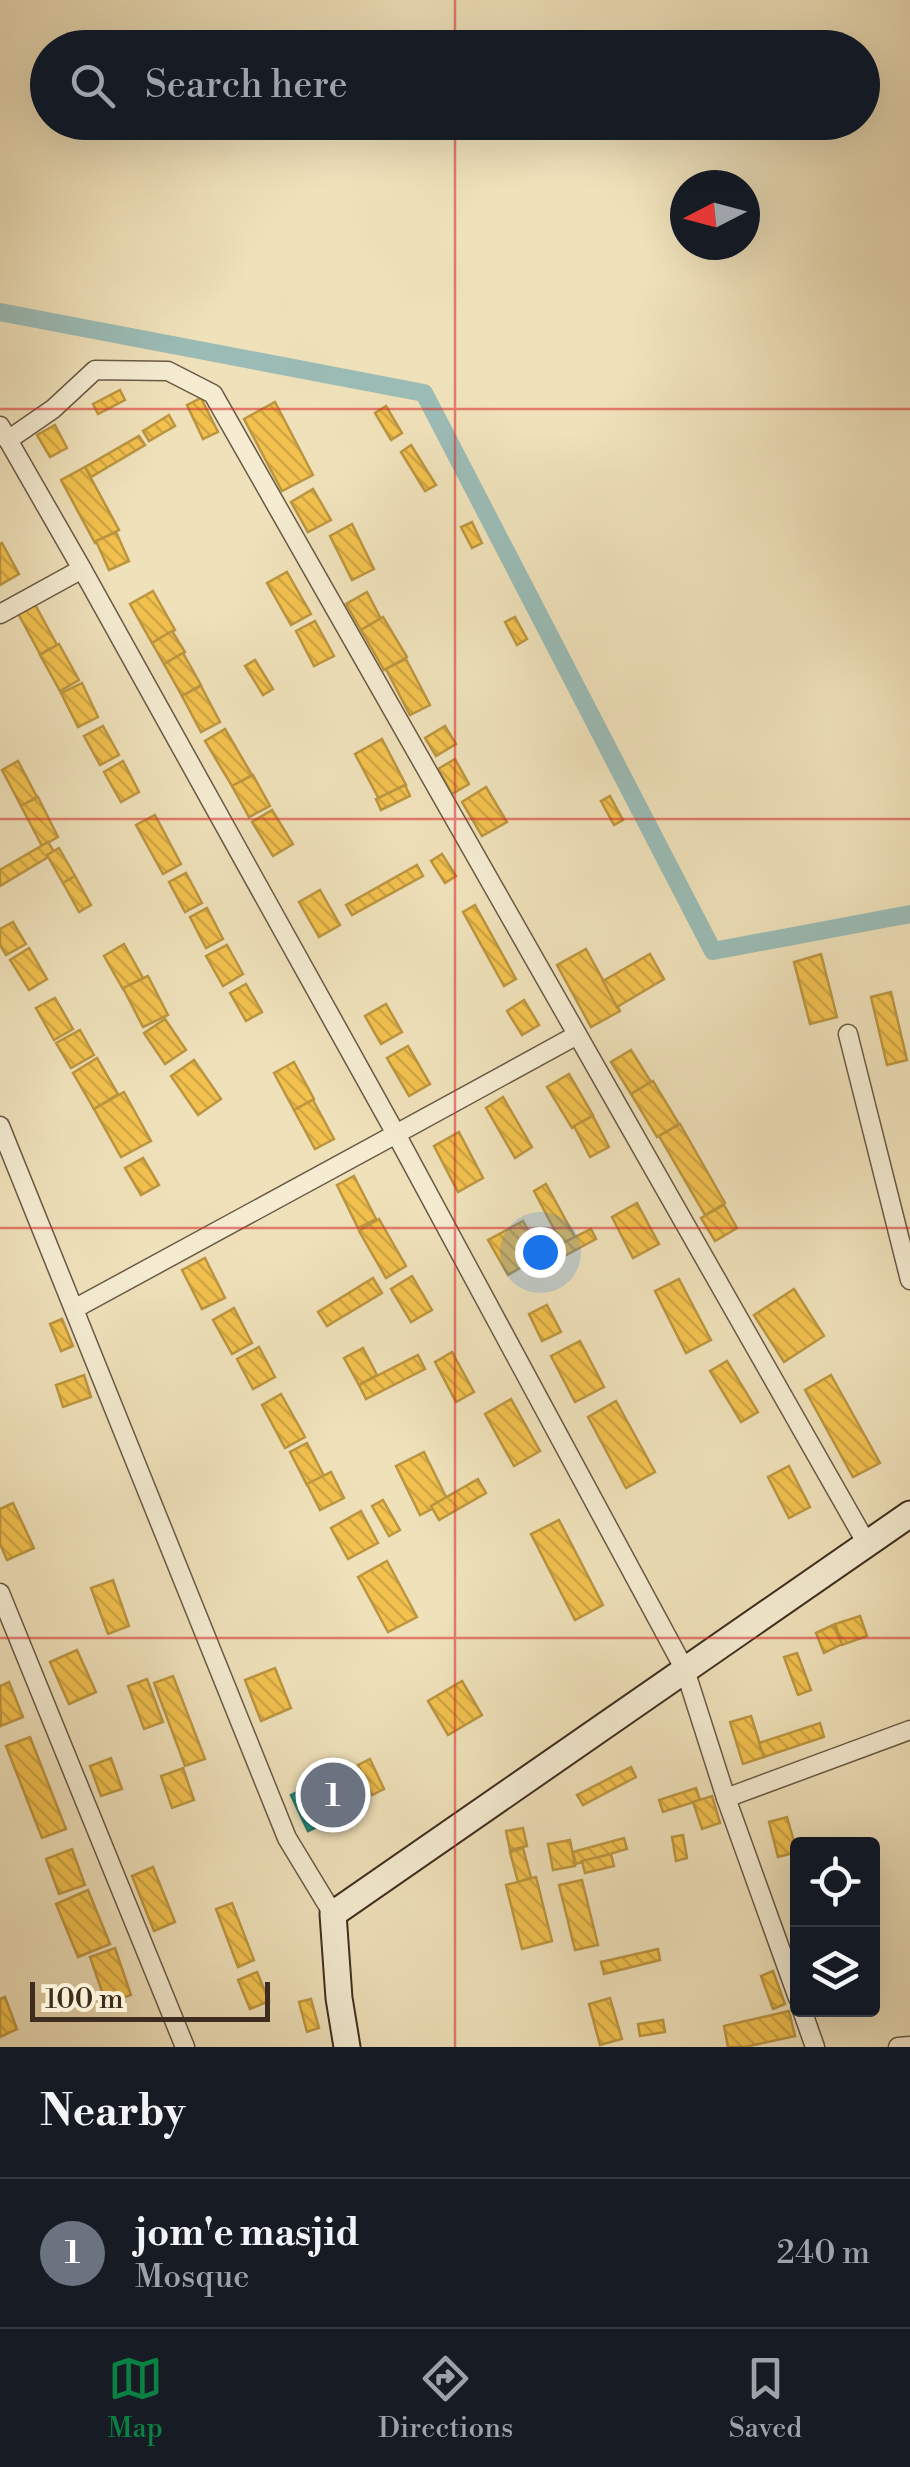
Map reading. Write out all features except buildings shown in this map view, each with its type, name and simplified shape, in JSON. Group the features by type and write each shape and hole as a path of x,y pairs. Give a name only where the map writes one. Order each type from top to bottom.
{"street":[{"path":"790,1976 685,1670 396,1134 4,433 53,409 95,370 168,371 213,394 866,1544"},
{"path":"0,614 82,569"},
{"path":"848,1034 910,1280"},
{"path":"74,1308 578,1035"},
{"path":"0,1126 287,1838 333,1914 347,2047"},
{"path":"333,1914 910,1514"},
{"path":"0,1593 185,2047"},
{"path":"726,1798 910,1730"},
{"path":"804,2017 815,2047"},
{"path":"898,2047 910,2046"}],"waterway":[{"path":"0,312 424,393 713,951 910,914"}],"place":[{"name":"jom'e masjid","path":"333,1795"}]}
